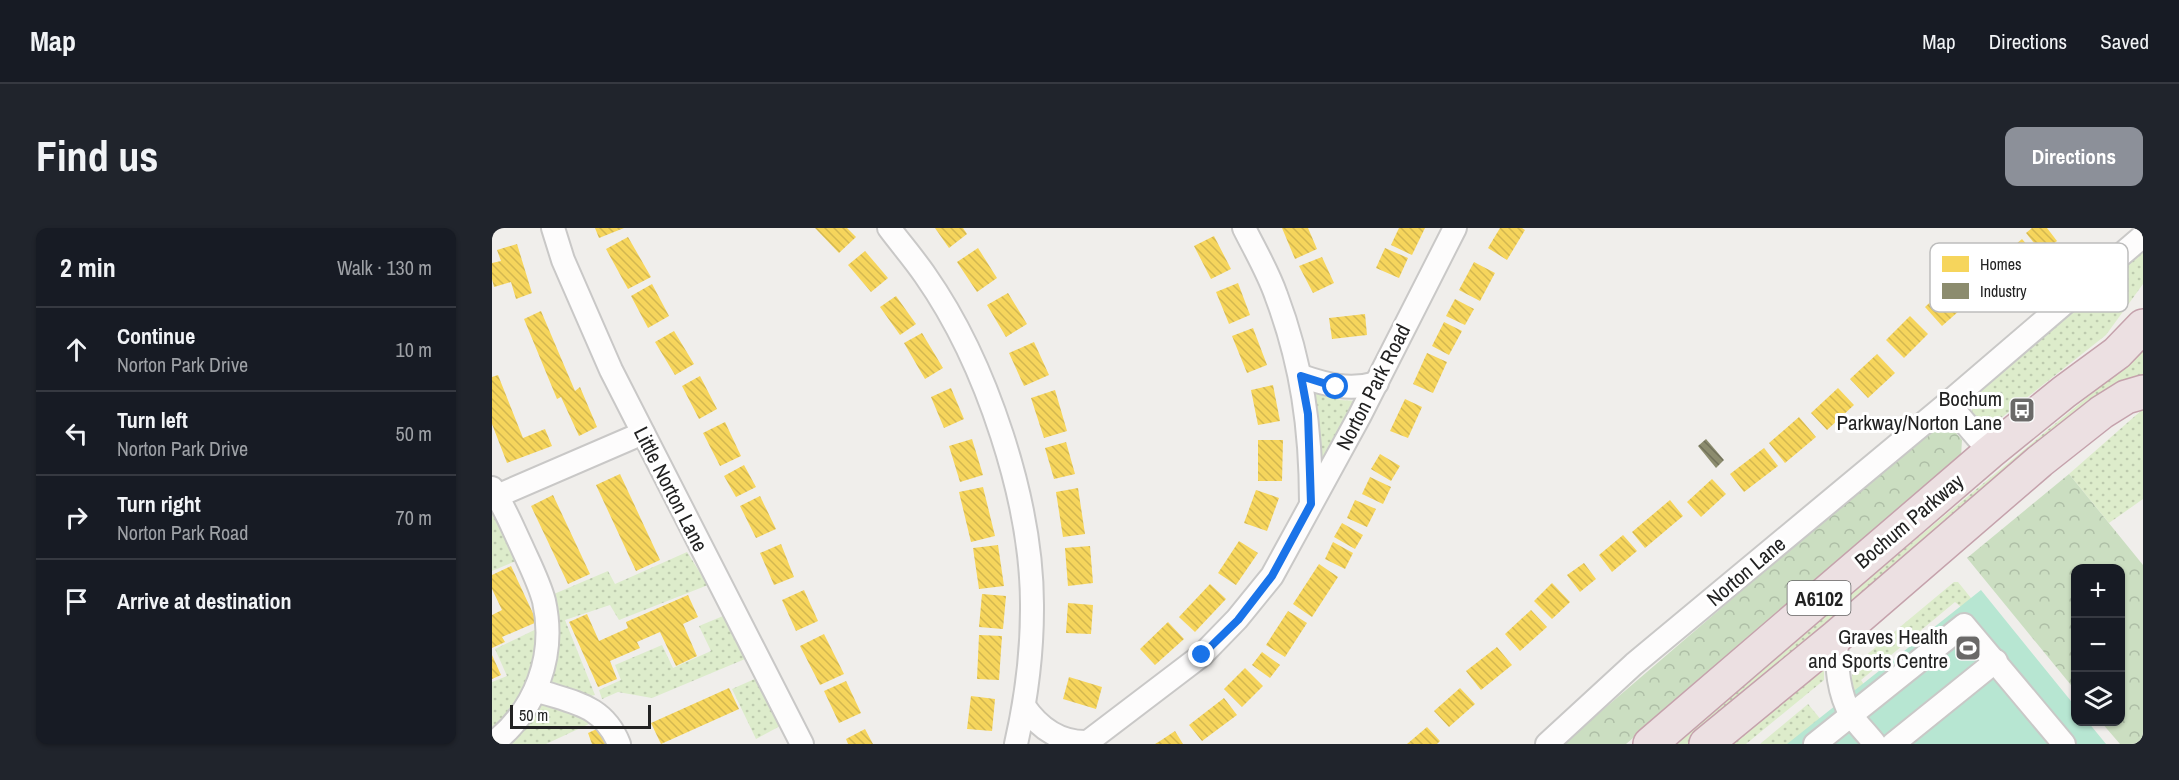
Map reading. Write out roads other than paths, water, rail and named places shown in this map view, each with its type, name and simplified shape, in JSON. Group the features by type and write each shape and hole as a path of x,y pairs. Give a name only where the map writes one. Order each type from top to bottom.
{"highway":[{"name":"Bochum Parkway","path":"1650,744 1990,452 2064,392 2117,353 2143,326"},
{"name":"Bochum Parkway","path":"1706,744 1836,637 2049,454 2102,412 2126,397 2143,392"}],"street":[{"name":"Little Norton Lane","path":"553,228 563,260 610,370 801,744"},
{"path":"889,228 926,275 963,338 983,381 1020,501 1029,556 1032,608 1024,706 1016,744"},
{"path":"1244,228 1275,292 1301,376 1308,414 1311,504"},
{"name":"Norton Park Road","path":"1087,743 1202,655 1238,620 1272,576 1377,383 1455,228"},
{"name":"Norton Lane","path":"2128,249 2143,236"},
{"name":"Norton Lane","path":"1547,744 1634,664 2054,312"},
{"path":"1301,376 1336,387 1357,388 1377,383"},
{"path":"1948,403 1990,452"},
{"path":"492,744 508,731 525,711 536,690 545,658 548,626 543,599 532,570 495,492 643,433"},
{"path":"1815,744 1964,625 2064,744"},
{"path":"1836,637 1838,680 1851,715 1875,744"},
{"path":"1893,744 1996,661"},
{"path":"536,690 593,710 603,717 614,731 619,744"},
{"path":"1024,706 1051,734 1071,741 1087,743"}],"place":[{"name":"Bochum Parkway/Norton Lane","path":"2022,410"},
{"name":"Graves Health and Sports Centre","path":"1968,648"}]}
